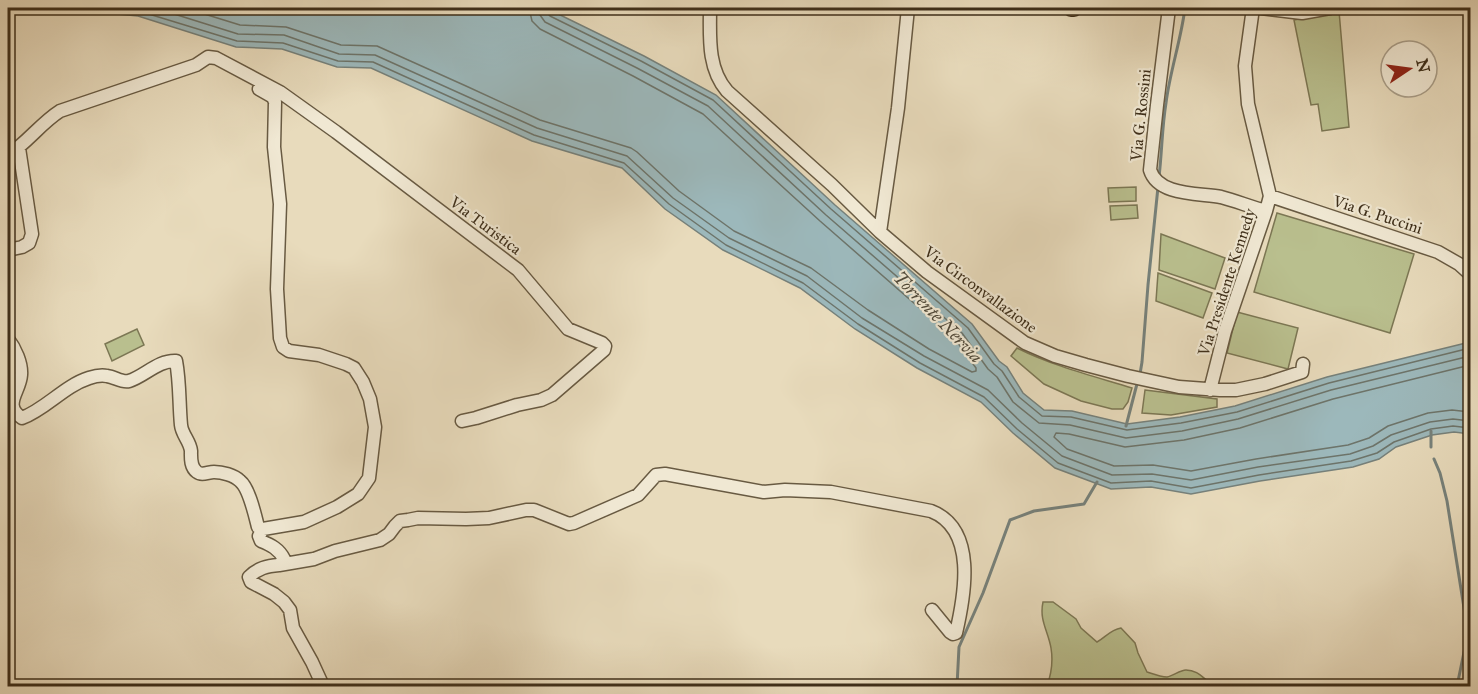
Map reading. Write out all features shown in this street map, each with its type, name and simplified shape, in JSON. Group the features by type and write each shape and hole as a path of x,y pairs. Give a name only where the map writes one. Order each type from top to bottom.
{"street":[{"name":"Via Circonvallazione","path":"710,8 713,66 727,91 880,232 927,272 1025,343 1055,356 1128,376 1179,387 1210,390 1236,390 1265,384 1302,372 1303,364"},
{"path":"880,232 901,85 908,8"},
{"name":"Via G. Rossini","path":"1169,8 1156,105 1150,170 1152,177 1164,186 1185,192 1221,197 1266,211"},
{"name":"Via Presidente Kennedy","path":"1210,390 1225,331 1270,196 1248,104 1245,66 1253,8"},
{"path":"1261,8 1302,13 1330,8"},
{"name":"Via Turistica","path":"8,155 60,111 196,64 208,57 216,58 280,92 518,270 568,329 605,346 604,350 552,395 462,421"},
{"path":"196,64 218,68 273,97 275,102 274,147 280,204 277,289 280,338 284,347 289,351 319,355 354,368 370,399 375,427 369,478 358,494 337,507 304,522 263,529 259,537 261,542 271,545 280,553 284,559 279,565"},
{"path":"8,250 29,243 33,234 19,148"},
{"name":"Via G. Puccini","path":"1270,196 1438,252 1459,264 1470,274"},
{"path":"8,339 20,366 21,375 12,408 22,418 77,383 90,378 109,376 128,382 170,361 176,361 181,428 189,442 190,458 194,468 197,473 215,472 242,481 258,527"},
{"path":"322,686 293,628 291,610 274,594 251,582 249,577 255,571 267,566 314,560 335,551 380,540 389,534 400,521 418,518 489,518 534,510 574,524 638,495 656,475 665,474 764,492 785,490 831,492 940,514 955,531 964,556 965,568 956,633 950,632 932,610"}],"green space":[{"path":"1339,11 1349,127 1322,131 1318,104 1311,105 1294,20"},
{"path":"1136,187 1136,201 1109,202 1108,188"},
{"path":"1137,205 1138,218 1111,220 1110,206"},
{"path":"1277,213 1414,254 1390,333 1254,292"},
{"path":"1161,234 1225,258 1215,289 1159,270"},
{"path":"1158,273 1212,293 1203,318 1156,301"},
{"path":"1237,312 1298,328 1288,369 1227,353"},
{"path":"137,329 144,345 112,361 105,344"},
{"path":"1017,348 1059,365 1132,388 1128,402 1123,409 1112,409 1081,401 1044,384 1011,356"},
{"path":"1145,390 1217,399 1217,407 1171,415 1142,413"},
{"path":"1043,602 1053,602 1076,619 1081,628 1097,642 1121,628 1135,643 1147,672 1167,677 1184,670 1191,671 1216,686 1047,686 1052,653 1043,620"}],"water":[{"name":"Torrente Nervia","path":"54,8 546,8 644,56 716,95 835,205 972,324 999,361 1007,367 1023,393 1044,410 1072,411 1127,424 1180,417 1235,406 1327,377 1470,342 1470,434 1454,432 1432,435 1396,447 1379,459 1353,467 1191,494 1151,487 1111,489 1055,468 1013,433 981,402 917,368 855,329 800,288 723,250 665,209 622,168 532,141 371,68 337,67 282,49 236,47 138,16"}],"waterway":[{"path":"1159,177 1168,91 1185,8"},
{"path":"1140,374 1158,187"},
{"path":"1126,426 1138,380"},
{"path":"1431,431 1431,447"},
{"path":"1434,459 1447,501 1468,633 1457,686"},
{"path":"957,686 959,647 983,593 1010,520 1034,511 1084,504 1097,482"}]}
